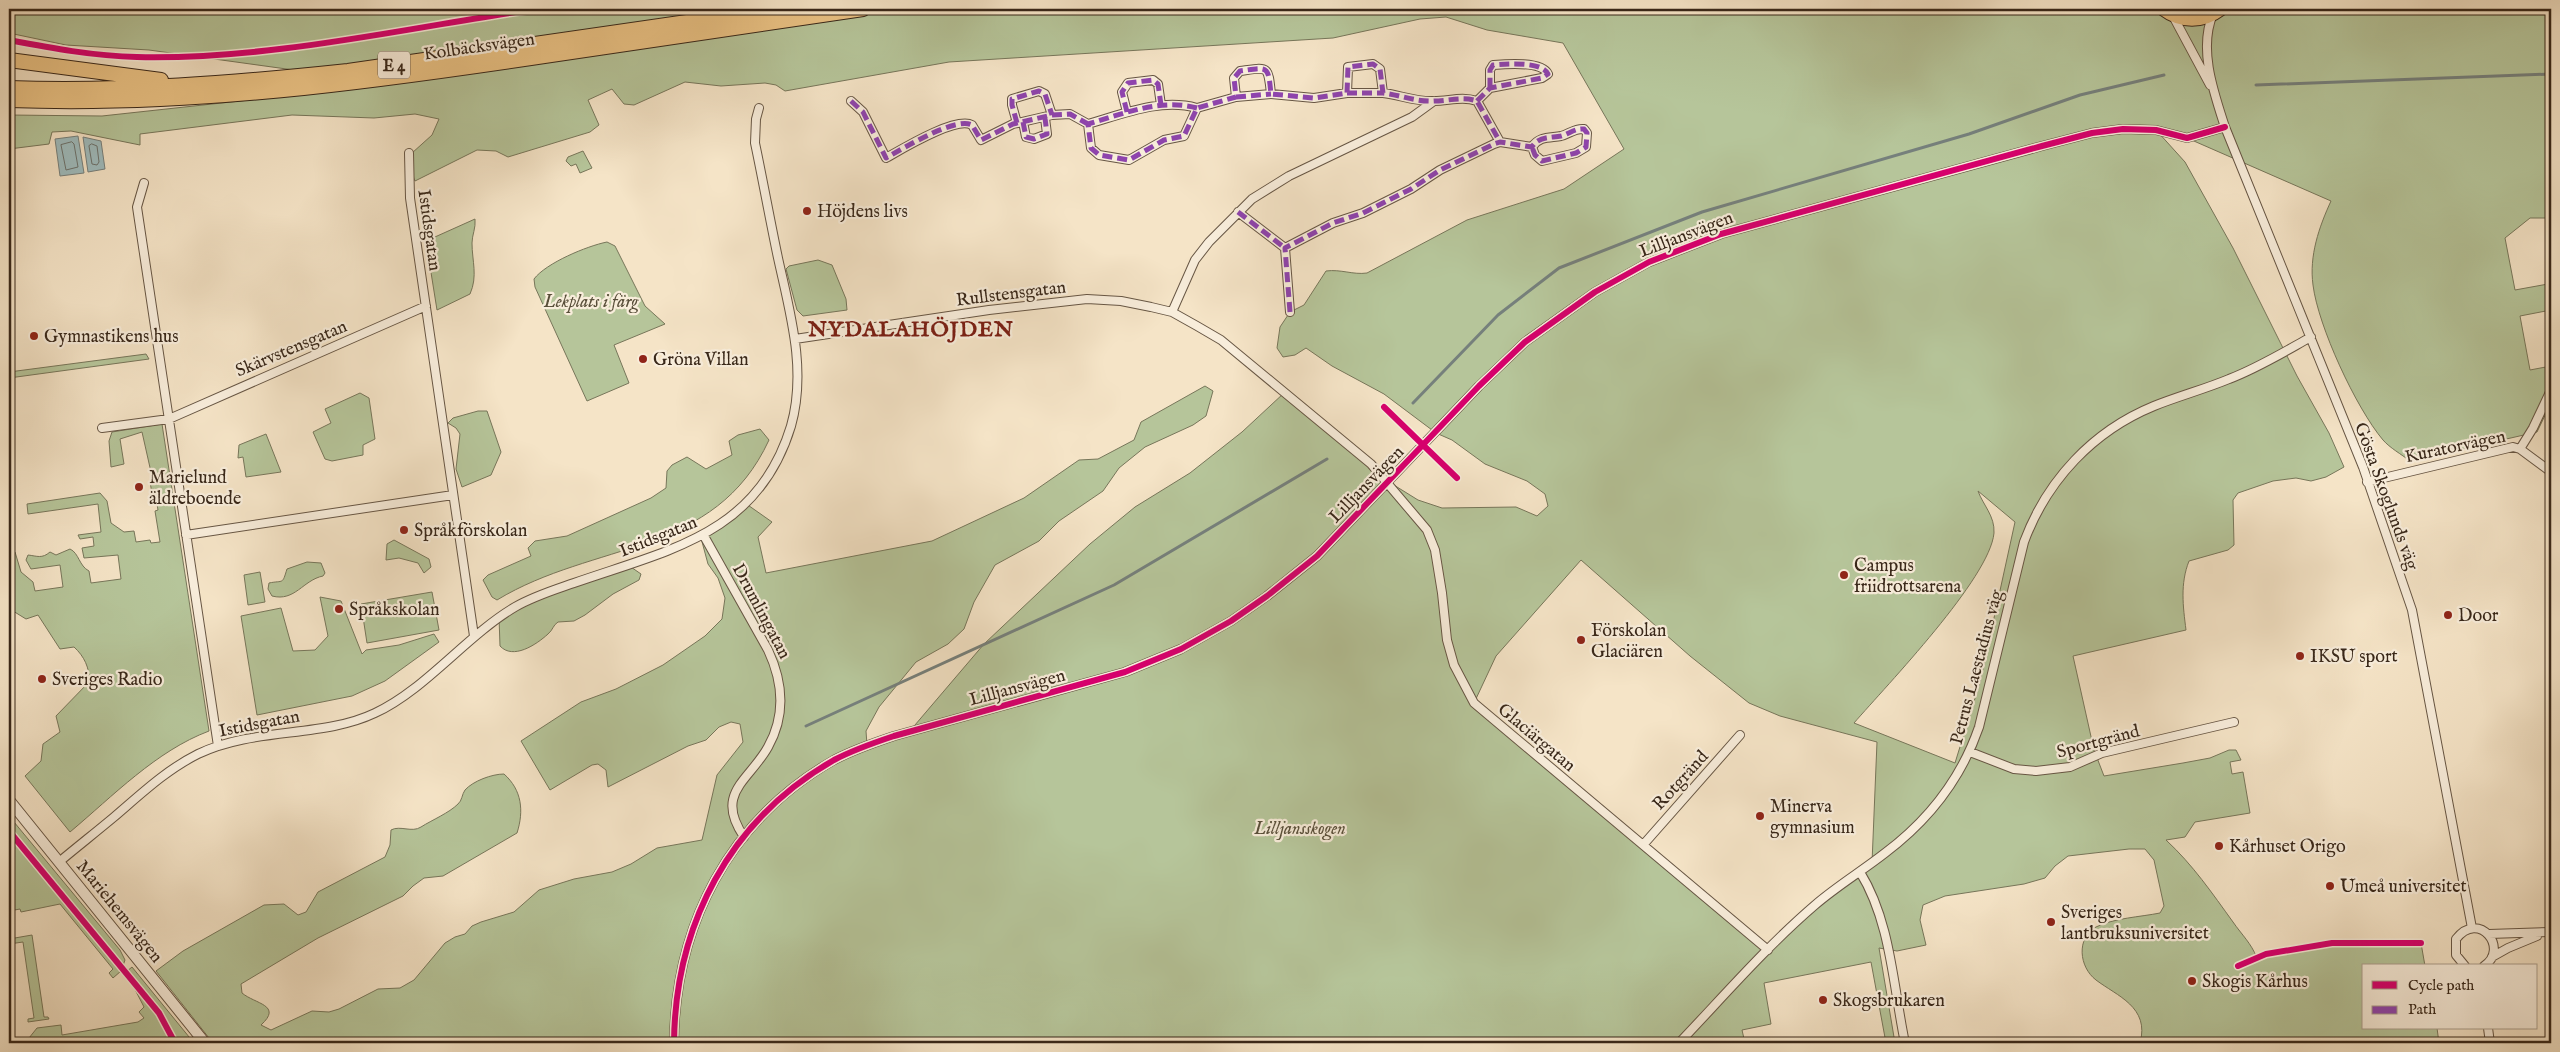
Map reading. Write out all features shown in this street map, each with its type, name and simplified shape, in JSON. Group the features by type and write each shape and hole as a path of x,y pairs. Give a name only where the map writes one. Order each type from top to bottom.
{"highway":[{"name":"Kolbäcksvägen","path":"9,88 122,88 186,85 348,71 776,9"},
{"name":"Kolbäcksvägen","path":"9,100 132,100 283,91 397,77 863,9"},
{"path":"2168,11 2190,19 2219,10"},
{"path":"9,60 186,85"}],"street":[{"name":"Gösta Skoglunds väg","path":"2219,10 2207,39 2214,90 2224,127 2368,482 2414,617 2472,928"},
{"name":"Gösta Skoglunds väg","path":"2168,11 2214,90"},
{"path":"1347,93 1348,67 1373,64 1380,69 1383,93"},
{"path":"1477,101 1490,88 1542,78 1548,74 1542,67 1533,65 1493,65 1490,70 1490,88"},
{"path":"1236,97 1234,78 1236,73 1261,68 1268,72 1270,94"},
{"path":"1126,112 1122,92 1128,83 1153,80 1158,84 1161,105"},
{"path":"1038,91 1045,94 1049,116 1046,134 1034,139 1026,138 1020,123 1012,105 1012,99 1038,91"},
{"path":"851,102 863,112 886,158 955,124 963,123 972,125 981,140 1020,123 1049,116 1070,114 1088,124 1126,112 1161,105 1181,105 1197,108 1236,97 1270,94 1314,98 1347,93 1383,93 1434,101 1456,98 1477,101"},
{"path":"1172,312 1195,260 1238,212 1261,192 1412,117 1434,101"},
{"path":"1477,101 1500,142"},
{"name":"Istidsgatan","path":"59,862 168,772 196,755 218,746 260,736 349,722 374,714 415,686 499,617 528,600 678,548 704,536 729,518 762,485 774,467 790,427 795,410 798,375 795,339 755,143 756,119 759,108"},
{"path":"1088,124 1088,138 1093,151 1103,156 1129,160 1164,140 1184,136 1197,108"},
{"name":"Lilljansvägen","path":"674,1043 678,983 688,942 715,879 744,837 767,811 795,787 850,752 894,736 1125,672 1205,636 1297,574 1389,482 1479,386 1525,342 1595,292 1649,262 1721,234 2092,134 2123,129 2156,130 2186,138 2224,127"},
{"path":"1578,129 1584,129 1588,135 1587,144 1582,150 1545,160 1538,158 1532,147 1542,138 1563,135 1578,129"},
{"path":"1285,248 1333,223 1363,212 1411,188 1440,170 1500,142 1532,147"},
{"name":"Istidsgatan","path":"409,153 410,198 474,636"},
{"path":"144,182 137,207 218,746"},
{"path":"1238,212 1285,248 1290,312"},
{"name":"Rullstensgatan","path":"795,339 989,310 1087,299 1121,301 1172,312 1221,340 1371,464 1389,482"},
{"name":"Skärvstensgatan","path":"102,428 169,419 426,306"},
{"name":"Petrus Laestadius väg","path":"1679,1043 1768,950 1816,905 1886,853 1934,808 1970,752 1979,727 2024,542 2033,518 2061,475 2091,444 2136,414 2230,379 2311,338"},
{"name":"Kuratorvägen","path":"2520,449 2533,428 2551,390"},
{"name":"Kuratorvägen","path":"2368,482 2512,447 2520,449 2551,472"},
{"name":"Glaciärgatan","path":"1389,482 1427,530 1435,550 1447,640 1454,665 1474,703 1768,950"},
{"path":"186,535 453,495"},
{"name":"Drumlingatan","path":"704,536 768,650 777,670 781,688 781,708 768,748 742,779 734,793 731,808 733,819 744,837"},
{"name":"Sportgränd","path":"1970,752 2014,769 2036,771 2070,767 2102,753 2234,722"},
{"name":"Rotgränd","path":"1643,845 1740,735"},
{"name":"Mariehemsvägen","path":"9,800 205,1043"},
{"path":"1860,872 1872,891 1881,914 1905,1043"},
{"path":"2462,964 2454,948 2456,939 2461,933 2472,928 2489,934 2542,934"},
{"path":"2486,964 2492,956 2508,948 2551,932"},
{"path":"2489,934 2493,944 2492,956"},
{"path":"2488,1030 2490,1043"}],"green space":[{"name":"Lilljansskogen","path":"9,9 2551,9 2551,218 2530,218 2505,238 2515,290 2548,284 2551,291 2551,310 2520,316 2530,370 2551,366 2551,403 2537,432 2410,461 2389,446 2372,426 2350,388 2330,344 2316,302 2312,263 2319,231 2331,201 2187,138 2157,131 2185,162 2233,248 2297,376 2329,433 2344,467 2326,477 2311,481 2296,478 2273,481 2238,493 2233,500 2234,545 2228,550 2189,561 2183,587 2186,630 2073,656 2094,750 2104,776 2210,758 2229,750 2236,750 2241,760 2230,762 2232,774 2243,772 2250,813 2195,822 2185,837 2166,840 2202,880 2249,943 2257,958 2332,943 2421,943 2425,964 2362,964 2362,1030 2437,1030 2439,1043 2140,1043 2142,1031 2136,1011 2122,997 2090,974 2086,968 2082,953 2085,938 2096,927 2119,920 2160,913 2164,906 2154,860 2145,849 2129,849 2068,856 2055,866 2045,878 2024,884 1945,896 1923,905 1920,920 1926,945 1897,951 1879,948 1895,1043 1886,1043 1871,962 1764,983 1771,1024 1742,1030 1745,1043 213,1043 156,971 183,951 264,905 284,904 298,915 306,912 318,892 385,857 390,845 391,830 398,828 417,829 421,827 454,807 459,803 465,790 483,779 504,774 515,787 521,809 517,833 443,876 424,878 403,896 318,938 241,984 242,993 268,1009 267,1018 261,1025 271,1030 312,1011 329,1012 339,1009 378,989 400,988 414,980 445,943 465,934 472,926 514,912 539,890 574,879 612,872 631,864 657,848 702,840 717,775 743,742 740,724 731,722 719,727 706,740 688,746 608,787 606,770 598,764 592,765 550,790 521,741 581,702 616,689 663,665 705,636 722,619 725,598 718,578 708,564 701,538 745,503 772,522 758,537 766,573 932,541 1024,498 1079,460 1098,459 1134,440 1141,422 1205,386 1213,391 1206,416 1193,425 1145,447 1119,468 1103,491 1059,521 1039,541 995,565 974,602 964,629 948,644 916,662 879,707 866,731 867,745 909,732 984,644 1090,544 1135,507 1190,473 1242,432 1284,393 1389,482 1418,500 1442,508 1516,507 1537,516 1548,506 1545,494 1527,481 1485,464 1452,440 1436,433 1384,394 1332,366 1306,348 1295,355 1283,357 1277,348 1280,327 1290,312 1304,305 1326,271 1367,273 1467,220 1564,189 1624,149 1563,43 1487,30 1446,17 1420,19 1333,38 949,62 785,91 776,85 765,83 721,86 685,82 634,105 624,104 612,89 588,100 599,125 590,132 508,157 496,151 477,150 415,181 411,171 412,153 432,135 439,119 415,114 374,118 292,115 140,134 140,145 71,131 52,132 49,144 9,149 9,115 102,116 332,91 330,75 149,50 66,45 9,33","holes":["1978,491 2015,522 1980,682 1955,763 1854,723 1935,631 1957,603 1988,553 1994,527 1991,516","1581,560 1690,656 1749,703 1780,716 1877,742 1872,863 1815,905 1768,950 1474,703 1496,656"]},
{"path":"583,151 592,168 580,173 576,164 571,166 566,161 568,157"},
{"path":"475,219 472,243 474,281 470,294 437,310 426,241"},
{"name":"Lekplats i färg","path":"607,242 615,246 645,306 665,324 614,345 629,383 587,401 535,287 534,279 557,261 589,247"},
{"path":"818,260 832,265 846,299 847,310 803,316 797,310 786,269 789,266"},
{"path":"146,354 149,359 9,378 9,372"},
{"path":"360,393 369,398 375,439 363,445 363,455 332,461 325,459 313,432 331,423 325,409"},
{"path":"478,411 487,411 501,452 491,475 462,487 456,469 460,434 456,428 448,423 453,418"},
{"path":"162,424 209,731 171,750 153,762 70,832 25,776 41,761 43,744 60,732 56,716 89,682 87,667 81,654 74,647 60,649 38,615 26,619 13,611 9,613 9,553 15,552 21,572 33,582 35,591 63,587 60,565 31,569 26,560 28,555 42,556 50,552 56,555 70,549 89,571 91,583 121,579 118,555 84,558 82,548 94,546 93,537 80,539 78,535 101,532 98,504 28,514 27,504 100,493 107,501 111,523 124,532 134,531 136,542 150,540 151,543 160,542 155,511 158,510 155,493 152,493 150,482 153,481 142,432 120,439 124,464 111,467 109,441 112,432"},
{"path":"760,429 769,440 746,478 717,506 685,526 649,542 534,581 497,600 492,597 483,580 488,575 531,556 528,548 535,541 567,536 651,498 666,488 667,471 672,465 687,457 706,469 732,455 729,441 738,435"},
{"path":"266,434 281,472 246,477 243,457 238,458 239,445"},
{"path":"394,540 429,559 431,567 424,573 418,563 399,558 386,560 387,544"},
{"path":"307,562 321,563 325,573 323,576 316,578 287,596 272,596 268,589 269,583 282,581 287,569"},
{"path":"628,565 641,574 639,580 613,594 585,615 574,621 558,622 543,638 524,649 511,652 500,646 499,617 512,609"},
{"path":"260,572 265,602 248,605 244,575"},
{"path":"432,592 439,630 367,643 361,604"},
{"path":"320,597 341,601 362,654 366,650 399,645 434,634 439,642 385,681 352,696 257,715 241,616 281,608 293,651 315,650 328,636"},
{"path":"9,816 120,950 125,960 121,971 113,978 109,973 113,969 60,904 21,912 20,909 9,911 9,864 13,859 10,854 15,849 9,841"},
{"path":"32,935 44,1017 49,1019 28,1022 28,1019 34,1018 23,942 9,944 9,939"},
{"path":"132,967 194,1043 29,1043 29,1038 37,1028 61,1025 62,1035 138,1022 144,1018 139,1012 144,1007 126,972"}],"water":[{"path":"78,136 84,173 60,176 55,139"},
{"path":"83,137 101,141 105,169 88,172"}],"waterway":[{"path":"2551,22 2551,34"},
{"path":"2256,85 2551,74"},
{"path":"1413,403 1498,315 1559,268 1702,212 1969,134 2080,95 2164,75"},
{"path":"806,726 1114,585 1327,459"}],"marked path":[{"path":"1197,108 1183,105 1155,106 1088,124 1091,148 1099,155 1129,160 1164,140 1184,136 1197,108 1236,97 1234,78 1240,71 1265,70 1268,73 1271,94 1314,98 1347,93 1348,67 1373,64 1380,69 1383,93 1427,101 1461,99 1477,101 1500,142"},
{"path":"1477,101 1490,88 1542,78 1548,74 1539,67 1531,65 1493,65 1490,70 1490,88"},
{"path":"1127,112 1122,92 1128,83 1153,80 1158,84 1161,105"},
{"path":"1017,123 1012,99 1039,91 1045,94 1052,115"},
{"path":"1347,93 1383,93"},
{"path":"1236,97 1271,94"},
{"path":"851,101 863,112 886,158 942,129 964,123 972,125 981,140 1013,124 1052,115 1070,114 1088,124"},
{"path":"1023,122 1026,137 1034,139 1047,134 1045,118"},
{"path":"1290,312 1285,248 1333,223 1363,213 1411,189 1440,170 1494,144 1500,142 1532,147 1541,139 1561,136 1578,129 1584,129 1587,133 1586,147 1576,153 1542,161 1535,155 1532,147"},
{"path":"1238,212 1285,248"}],"cycle path":[{"path":"9,40 56,49 104,55 187,57 287,48 536,9"},
{"path":"674,1043 677,999 685,957 697,917 715,880 737,845 765,813 797,785 834,760 863,747 894,736 1125,672 1181,649 1231,621 1267,596 1317,556 1479,386 1525,342 1595,292 1649,262 1721,234 2042,146 2092,133 2123,129 2156,130 2187,138 2225,127"},
{"path":"1384,407 1457,478"},
{"path":"9,831 159,1013 175,1043"},
{"path":"2238,966 2266,954 2332,943 2421,943"}],"place":[{"name":"Höjdens livs","path":"807,211"},
{"name":"Gymnastikens hus","path":"34,336"},
{"name":"Gröna Villan","path":"643,359"},
{"name":"Marielund äldreboende","path":"139,487"},
{"name":"Språkförskolan","path":"404,530"},
{"name":"Campus friidrottsarena","path":"1844,575"},
{"name":"Språkskolan","path":"339,609"},
{"name":"Door","path":"2448,615"},
{"name":"Förskolan Glaciären","path":"1581,640"},
{"name":"IKSU sport","path":"2300,656"},
{"name":"Sveriges Radio","path":"42,679"},
{"name":"Minerva gymnasium","path":"1760,816"},
{"name":"Kårhuset Origo","path":"2219,846"},
{"name":"Umeå universitet","path":"2330,886"},
{"name":"Sveriges lantbruksuniversitet","path":"2051,922"},
{"name":"Skogis Kårhus","path":"2192,981"},
{"name":"Skogsbrukaren","path":"1823,1000"}],"district":[{"name":"NYDALAHÖJDEN","path":"911,328"}]}
